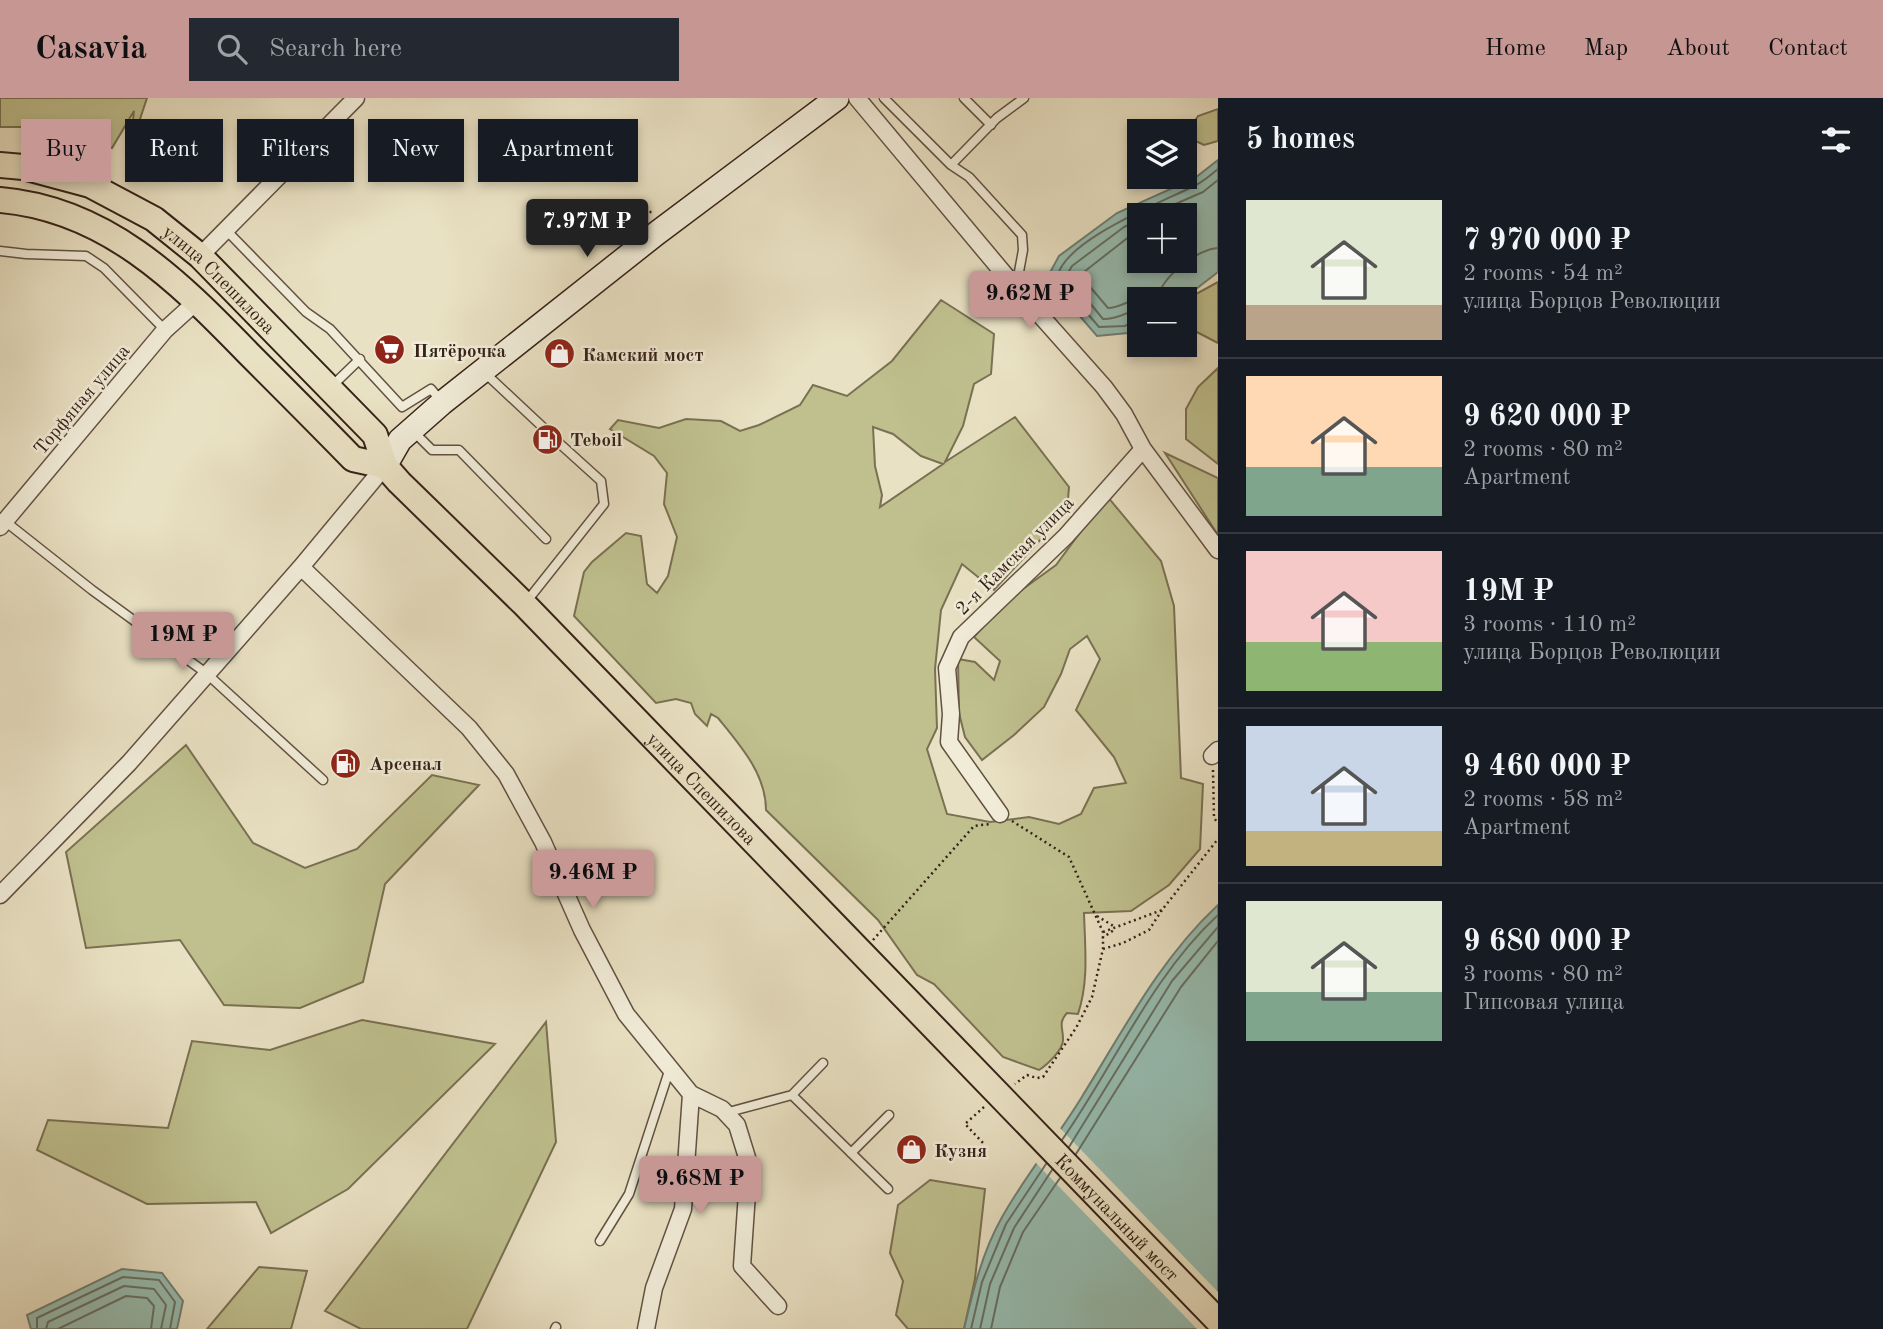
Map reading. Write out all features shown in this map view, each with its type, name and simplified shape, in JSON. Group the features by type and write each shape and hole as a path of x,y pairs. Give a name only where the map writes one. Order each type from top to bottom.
{"main road":[{"name":"улица Спешилова","path":"0,165 23,166 90,185 155,219 200,256 375,435 385,466 524,604 1016,1113"},
{"name":"улица Спешилова","path":"0,200 25,202 80,218 133,247 197,301 353,459 385,466"},
{"name":"Коммунальный мост","path":"1016,1113 1218,1321"}],"street":[{"path":"200,256 356,98"},
{"path":"0,895 129,763 301,567 385,466 400,440 442,403 648,240 837,98"},
{"path":"858,98 1016,288 1104,387 1124,414 1143,449 1218,550"},
{"name":"Торфяная улица","path":"3,524 165,330 197,301"},
{"name":"2-я Камская улица","path":"995,819 949,742 951,714 947,668 961,637 1066,536 1143,449"},
{"path":"301,567 469,729 506,774 543,842 582,930 626,1014 691,1094 725,1113 737,1125 748,1164 742,1266 778,1306"},
{"path":"646,1329 654,1288 683,1209 691,1094"}],"lane":[{"path":"884,98 951,165 969,177 1022,235 1023,250 1016,288"},
{"path":"964,98 990,124"},
{"path":"951,165 990,124 1024,98"},
{"path":"0,208 25,202"},
{"path":"225,230 306,312 330,329 402,407 431,389 442,403"},
{"path":"0,251 86,256 104,268 165,330"},
{"path":"330,388 360,359"},
{"path":"483,371 548,432"},
{"path":"412,430 432,450 458,450 546,539"},
{"path":"524,604 604,504 601,481 559,443"},
{"path":"3,524 206,673 323,780"},
{"path":"725,1113 792,1095 823,1063"},
{"path":"600,1241 629,1194 670,1068"},
{"path":"792,1095 888,1189"},
{"path":"851,1153 889,1115"}],"path":[{"path":"622,211 660,212"},
{"path":"1215,753 1214,818 1218,823"},
{"path":"871,942 974,825 995,819 1069,857 1103,932 1103,949 1092,997 1070,1039 1043,1077 1027,1075 1015,1084"},
{"path":"1103,949 1149,930 1218,839"},
{"path":"1103,932 1162,910"},
{"path":"1097,916 1116,928"},
{"path":"1102,939 1116,928"},
{"path":"984,1107 965,1124 985,1145"}],"green space":[{"path":"0,98 147,98 140,119 133,119 134,111 129,119 125,119 125,126 112,148 111,119 21,119 21,127 0,127"},
{"path":"1218,109 1218,141 1204,145 1197,142 1198,116"},
{"path":"1218,282 1218,343 1197,332 1197,293"},
{"path":"941,300 994,334 991,374 974,384 963,426 945,462 1015,417 1069,487 1067,511 994,590 962,564 941,610 935,669 937,728 927,749 947,814 990,822 1029,817 1059,824 1081,814 1094,788 1126,783 1114,757 1076,710 1100,659 1087,636 1070,649 1044,707 982,760 965,737 959,713 958,659 975,662 994,680 1000,661 974,637 1005,602 1056,565 1107,496 1161,561 1174,606 1181,778 1203,784 1200,849 1169,885 1131,911 1084,913 1085,977 1078,1014 1067,1013 1064,1016 1063,1043 1050,1061 1039,1070 1003,1057 934,984 917,975 878,920 766,810 757,772 743,749 718,718 711,714 707,726 695,714 691,703 676,699 656,703 574,616 584,572 626,533 641,536 647,584 657,593 668,576 677,537 664,504 667,473 654,456 610,429 618,420 659,428 686,419 721,421 740,431 800,405 813,385 847,396 892,361","holes":["873,427 893,434 921,456 943,464 880,507 882,495 875,466"]},
{"path":"1218,368 1218,464 1186,439 1186,409 1198,387"},
{"path":"1165,453 1218,478 1218,535"},
{"path":"186,745 253,843 305,868 357,849 432,775 479,785 385,884 363,982 300,1008 224,1005 180,940 86,948 66,852"},
{"path":"362,1020 495,1044 348,1189 271,1233 256,1202 147,1204 37,1150 48,1120 168,1128 192,1041 270,1050"},
{"path":"546,1022 556,1142 467,1329 361,1329 325,1311"},
{"path":"930,1180 985,1189 975,1279 964,1329 908,1329 896,1315 903,1281 890,1253 898,1205"},
{"path":"259,1267 307,1271 291,1329 207,1329"}],"water":[{"path":"1218,160 1218,272 1197,288 1127,287 1127,333 1097,336 1047,278 1059,256 1117,213 1127,209 1127,273 1197,273 1197,203 1139,203 1170,189 1197,189 1197,176"},
{"path":"1218,905 1218,1329 964,1329 983,1259 1010,1203 1073,1111 1161,971 1197,926"},
{"path":"122,1269 162,1273 183,1301 177,1329 31,1329 27,1315"}],"pier":[{"path":"1059,1127 1218,1292 1218,1329 1197,1329 1035,1162"}],"place":[{"name":"Пятёрочка","path":"390,350"},
{"name":"Камский мост","path":"559,354"},
{"name":"Teboil","path":"547,439"},
{"name":"Арсенал","path":"346,763"},
{"name":"Кузня","path":"911,1150"}]}
